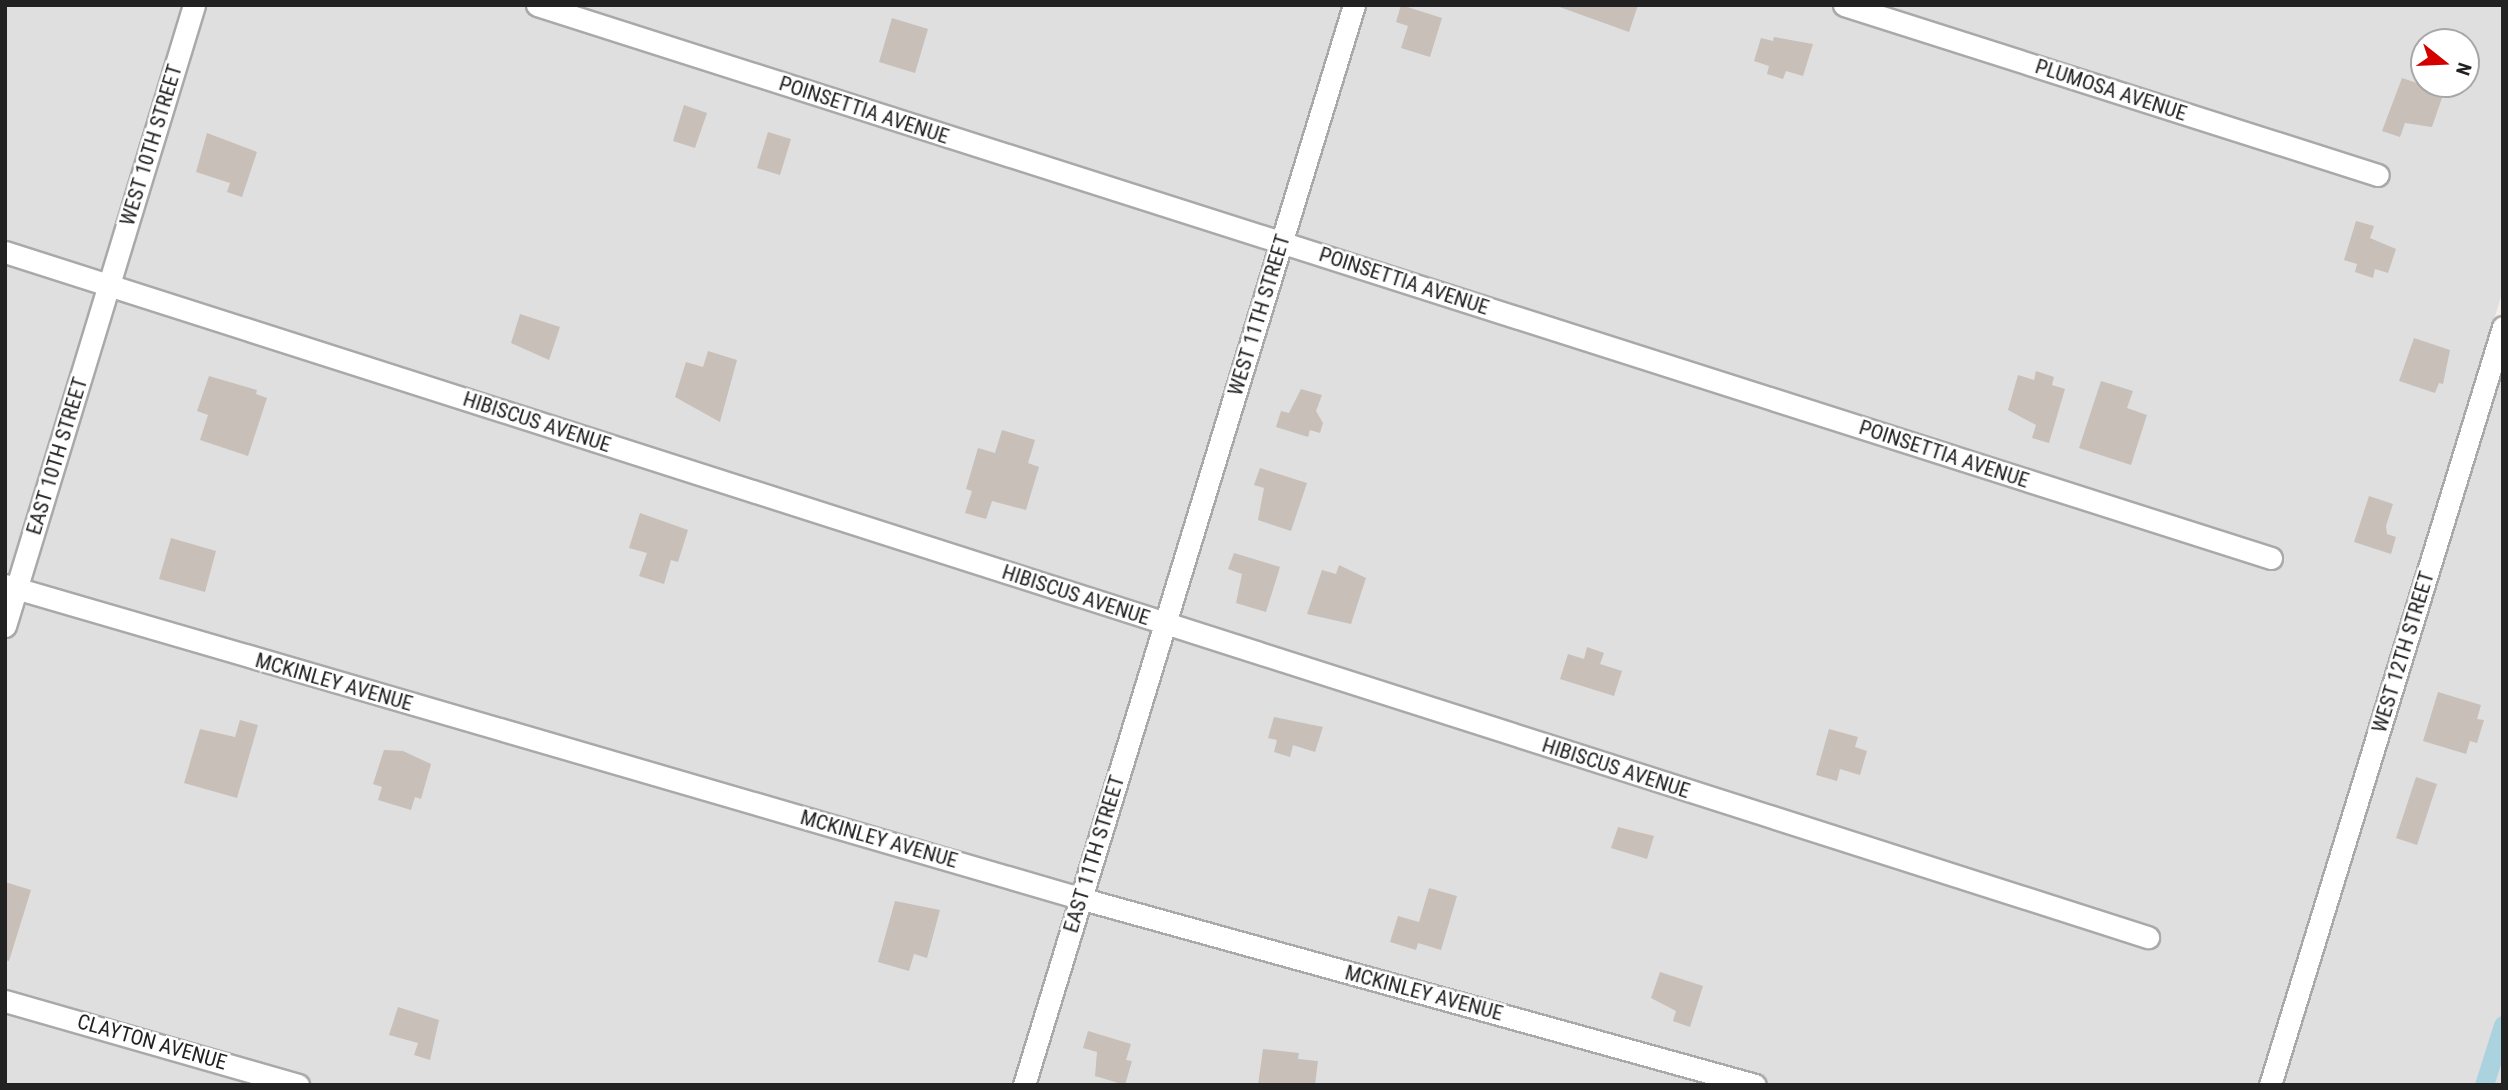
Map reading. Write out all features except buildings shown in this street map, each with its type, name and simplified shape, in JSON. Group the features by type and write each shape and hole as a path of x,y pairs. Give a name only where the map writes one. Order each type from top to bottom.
{"street":[{"name":"WEST 10TH STREET","path":"108,285 194,5"},
{"name":"POINSETTIA AVENUE","path":"537,5 2271,558"},
{"name":"WEST 11TH STREET","path":"1164,624 1354,5"},
{"name":"PLUMOSA AVENUE","path":"1844,5 2378,175"},
{"name":"HIBISCUS AVENUE","path":"5,251 2148,937"},
{"name":"EAST 10TH STREET","path":"5,626 11,586 108,285"},
{"name":"WEST 12TH STREET","path":"2270,1085 2503,327"},
{"name":"MCKINLEY AVENUE","path":"11,586 1083,899 1755,1085"},
{"name":"EAST 11TH STREET","path":"1024,1085 1083,899 1164,624"},
{"name":"CLAYTON AVENUE","path":"5,1000 299,1085"}],"shaded area":[{"path":"5,5 2503,5 2503,290 2259,1085 5,1085"},
{"path":"2503,363 2503,1085 2281,1085 2313,980"}],"waterway":[{"path":"2484,1085 2503,1025"}]}
